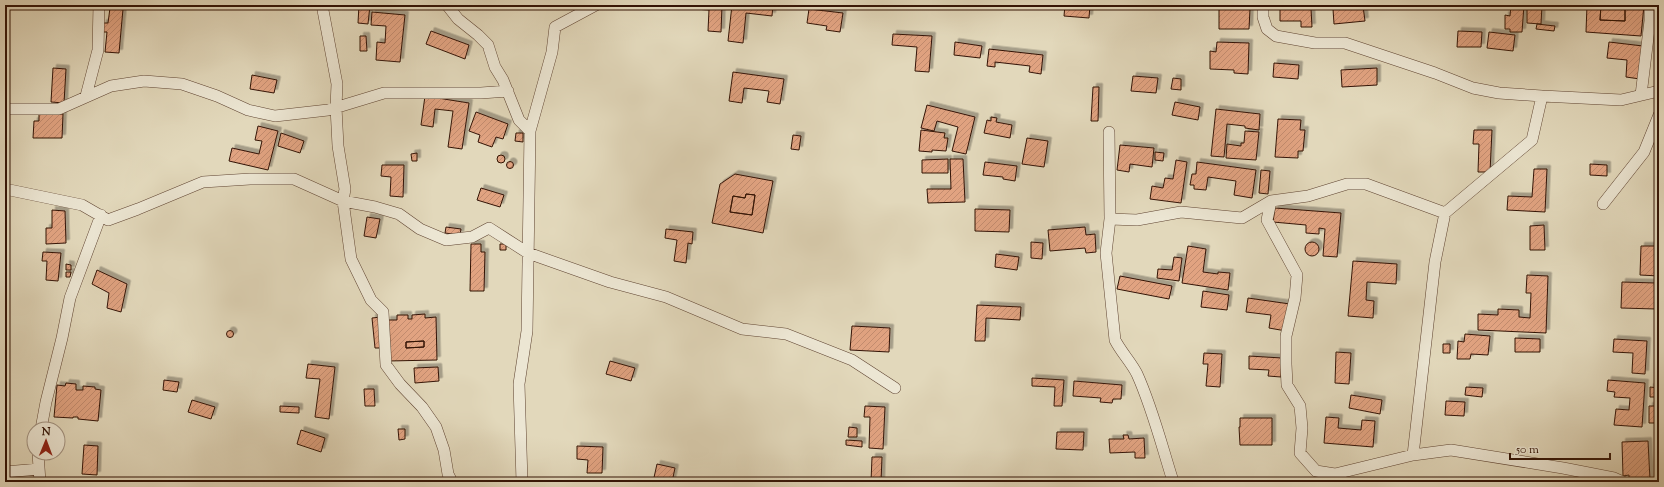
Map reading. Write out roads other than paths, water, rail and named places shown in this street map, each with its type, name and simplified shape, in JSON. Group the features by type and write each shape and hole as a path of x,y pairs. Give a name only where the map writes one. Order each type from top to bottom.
{"street":[{"path":"86,96 98,50 99,5"},
{"path":"322,5 337,84 336,107 338,146 345,189 343,201 351,259 371,300 383,312 386,365 400,384 422,407 436,427 444,450 448,474 452,482"},
{"path":"447,5 458,19 488,45 495,66 508,90 519,120 530,131"},
{"path":"522,482 520,384 526,331 530,131 552,52 555,27 596,5"},
{"path":"1263,5 1262,17 1267,29 1276,36 1315,43 1345,43 1435,73 1473,88 1499,93 1621,100 1659,91"},
{"path":"1641,95 1650,21 1650,5"},
{"path":"5,109 59,109 111,86 144,81 182,84 217,96 248,110 275,116 328,110 384,93 481,93 508,90"},
{"path":"1413,455 1435,262 1445,213 1532,140 1542,96"},
{"path":"1603,204 1644,152 1659,115"},
{"path":"1109,132 1110,219 1106,253 1116,340 1121,351 1136,372 1155,421 1172,478"},
{"path":"5,189 82,205 108,220 203,182 250,179 294,180 343,201 376,207 399,214 420,229 446,240 472,236 489,228 528,253 610,282 666,297 742,329 786,334 852,360 895,388"},
{"path":"1110,219 1137,220 1181,212 1242,218 1271,201 1308,196 1347,184 1366,184 1445,213"},
{"path":"1271,201 1267,220 1297,275 1295,298 1286,336 1287,385 1300,406 1302,428 1300,453 1316,471 1335,474 1413,455 1452,450 1563,468 1614,478 1623,482"},
{"path":"42,421 70,298 100,215"},
{"path":"38,461 40,482"},
{"path":"5,472 39,469"}]}
